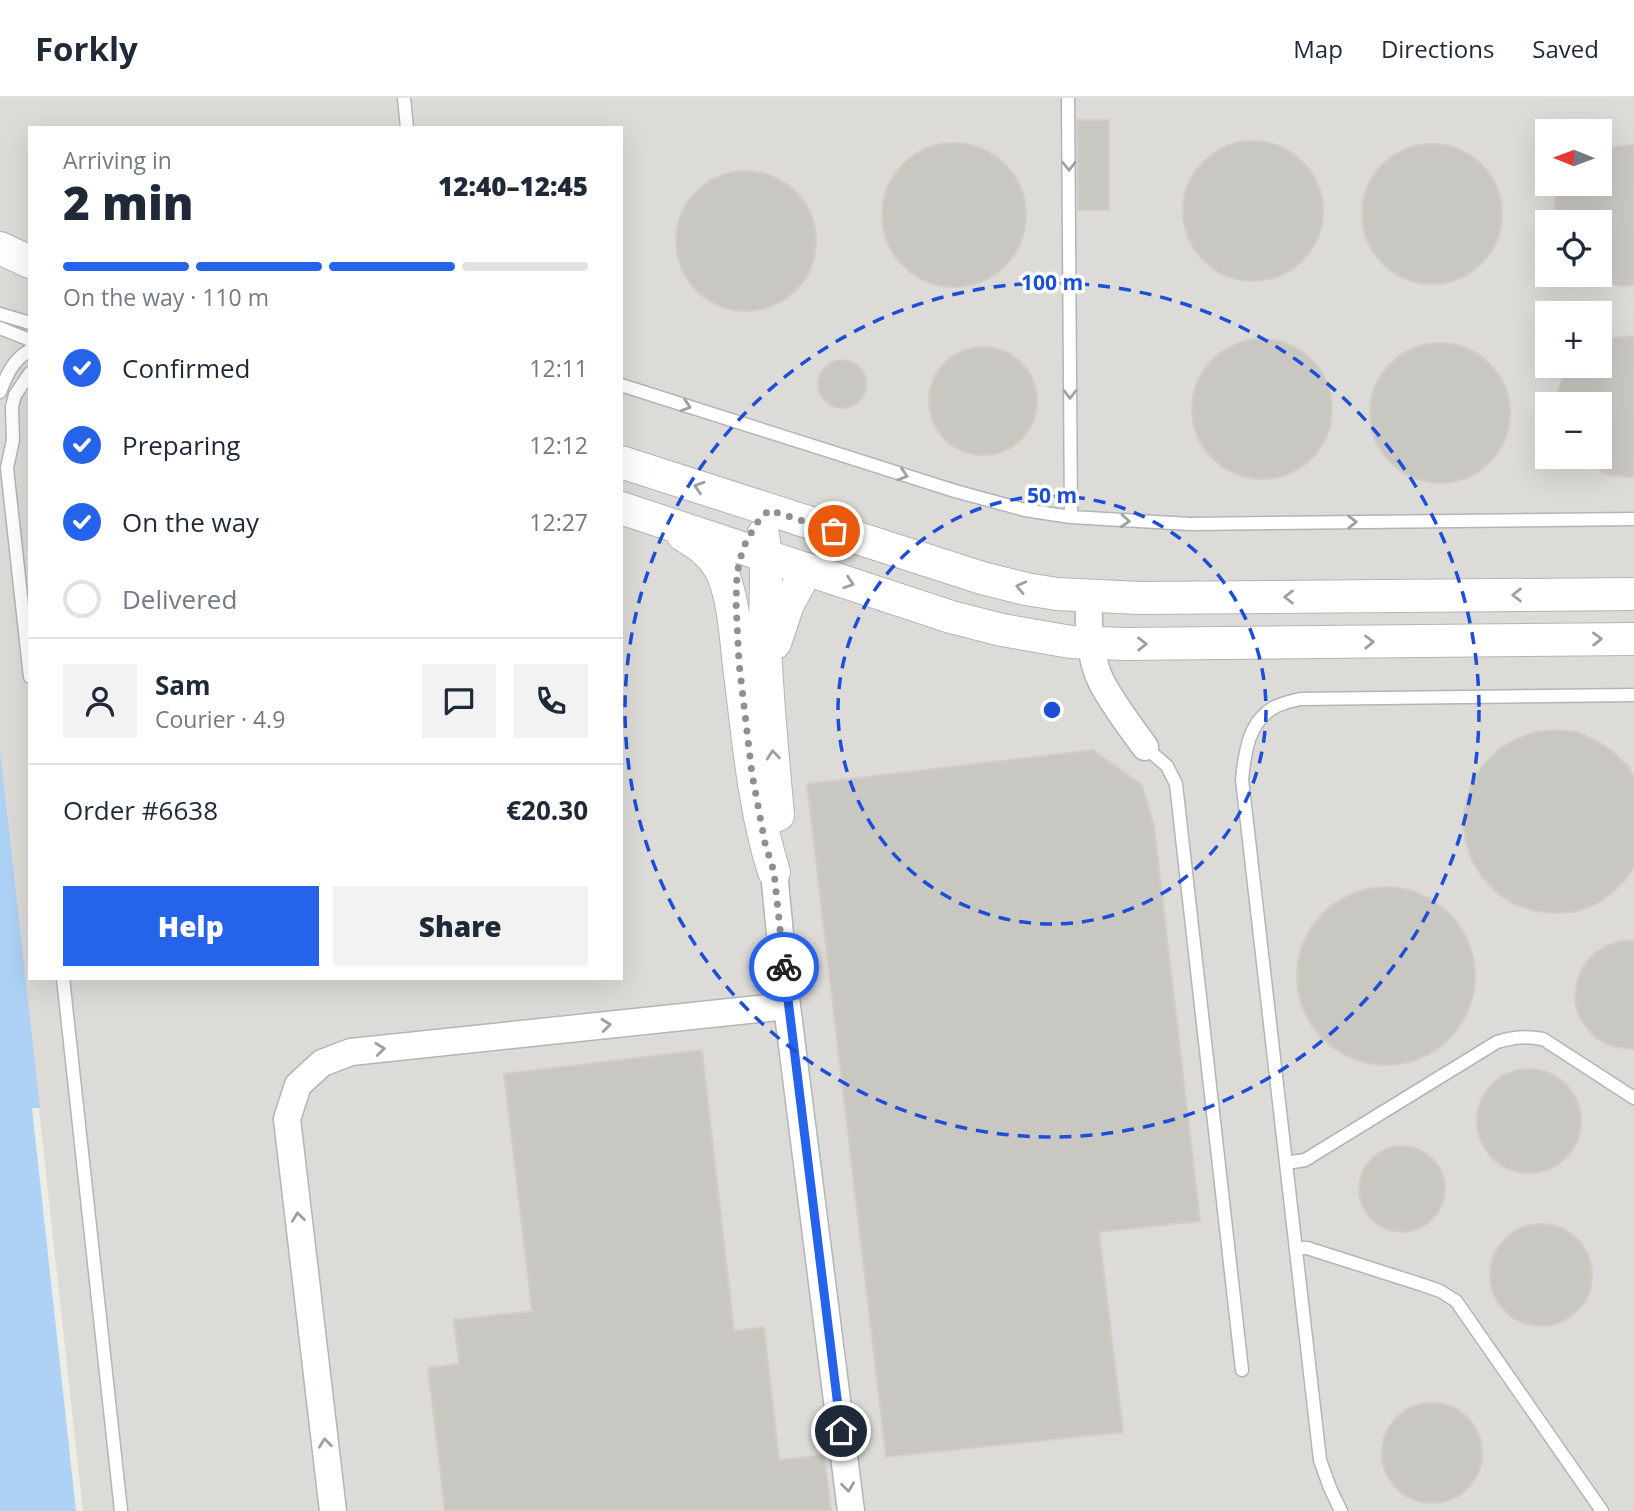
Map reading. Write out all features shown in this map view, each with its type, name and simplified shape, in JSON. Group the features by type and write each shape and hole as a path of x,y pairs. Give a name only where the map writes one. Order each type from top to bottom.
{"street":[{"path":"0,232 28,241"},
{"path":"0,248 28,261"},
{"path":"623,463 735,499 764,515 982,578 1057,594 1140,598 1634,594"},
{"path":"623,509 964,620 1002,630 1071,642 1140,644 1634,639"},
{"path":"764,515 755,552 765,641 779,827 779,853 774,872"},
{"path":"658,520 704,548 719,567 727,589 758,805 774,872 787,1006 851,1511"},
{"path":"739,663 737,573 755,552"},
{"path":"767,682 775,642 788,604 807,569"},
{"path":"1089,596 1088,622 1101,681 1145,747"},
{"path":"333,1511 287,1119 298,1085 322,1063 351,1052 787,1006"}],"lane":[{"path":"404,98 407,126"},
{"path":"1068,98 1071,517"},
{"path":"0,314 28,322"},
{"path":"0,328 28,339"},
{"path":"0,392 3,378 28,350"},
{"path":"28,376 15,395 12,407 13,440 3,463 28,661"},
{"path":"623,386 955,491 1025,510 1071,517 1190,524 1634,519"},
{"path":"1341,1511 1320,1460 1242,779 1244,755 1251,732 1261,718 1274,707 1300,699 1634,695"},
{"path":"1145,747 1167,766 1176,784 1242,1370"},
{"path":"63,980 121,1511"},
{"path":"1286,1163 1305,1160 1497,1042 1513,1037 1543,1039 1634,1098"},
{"path":"1296,1248 1307,1248 1423,1285 1456,1301 1602,1511"}],"shaded area":[{"path":"0,98 1634,98 1634,1511 83,1511 0,754"}],"water":[{"path":"0,750 40,1108 32,1108 76,1511 0,1511"}],"building":[{"path":"1077,120 1109,120 1109,210 1078,210"},
{"path":"1253,141 1280,147 1302,162 1317,184 1323,211 1317,238 1302,260 1280,275 1253,281 1226,275 1204,260 1189,238 1183,211 1189,184 1204,162 1226,147"},
{"path":"954,143 982,149 1005,164 1020,187 1026,215 1020,243 1005,266 982,281 954,287 926,281 903,266 888,243 882,215 888,187 903,164 926,149"},
{"path":"1432,144 1459,150 1481,165 1496,187 1502,214 1496,241 1481,263 1459,278 1432,284 1405,278 1383,263 1368,241 1362,214 1368,187 1383,165 1405,150"},
{"path":"1634,145 1634,285 1612,285 1612,210 1554,210 1556,196 1612,196 1612,147"},
{"path":"746,171 773,177 795,192 810,214 816,241 810,268 795,290 773,305 746,311 719,305 697,290 682,268 676,241 682,214 697,192 719,177"},
{"path":"1634,336 1634,478 1600,471 1612,469 1612,392 1558,392 1563,378 1612,378 1612,338"},
{"path":"1262,339 1289,345 1311,360 1326,382 1332,409 1326,436 1311,458 1289,473 1262,479 1235,473 1213,458 1198,436 1192,409 1198,382 1213,360 1235,345"},
{"path":"1440,343 1467,349 1489,364 1504,386 1510,413 1504,440 1489,462 1467,477 1440,483 1413,477 1391,462 1376,440 1370,413 1376,386 1391,364 1413,349"},
{"path":"983,347 1004,351 1021,363 1033,380 1037,401 1033,422 1021,439 1004,451 983,455 962,451 945,439 933,422 929,401 933,380 945,363 962,351"},
{"path":"842,360 859,367 866,384 859,401 842,408 825,401 818,384 825,367"},
{"path":"1535,732 1576,732 1595,740 1627,765 1634,777 1634,867 1611,894 1594,905 1575,912 1534,911 1514,904 1497,893 1472,861 1463,821 1473,781 1484,764 1499,749"},
{"path":"1093,750 1142,785 1154,826 1200,1221 1099,1232 1123,1432 886,1457 807,784"},
{"path":"1386,887 1420,894 1449,913 1468,942 1475,976 1468,1010 1449,1039 1420,1058 1386,1065 1352,1058 1323,1039 1304,1010 1297,976 1304,942 1323,913 1352,894"},
{"path":"1634,940 1634,1049 1616,1047 1595,1037 1580,1018 1575,995 1581,971 1596,952 1617,942"},
{"path":"702,1050 734,1331 764,1327 779,1460 824,1455 831,1511 445,1511 428,1368 459,1364 454,1320 532,1311 504,1074"},
{"path":"1529,1069 1549,1073 1566,1084 1577,1101 1581,1121 1577,1141 1566,1158 1549,1169 1529,1173 1509,1169 1492,1158 1481,1141 1477,1121 1481,1101 1492,1084 1509,1073"},
{"path":"1402,1146 1426,1153 1438,1165 1445,1189 1438,1213 1426,1225 1402,1232 1378,1225 1366,1213 1359,1189 1366,1165 1378,1153"},
{"path":"1541,1224 1561,1228 1577,1239 1588,1255 1592,1275 1588,1295 1577,1311 1561,1322 1541,1326 1521,1322 1505,1311 1494,1295 1490,1275 1494,1255 1505,1239 1521,1228"},
{"path":"1432,1403 1451,1407 1468,1417 1478,1434 1482,1453 1478,1472 1468,1489 1451,1499 1432,1503 1413,1499 1396,1489 1386,1472 1382,1453 1386,1434 1396,1417 1413,1407"}],"way so far":[{"path":"784,967 774,872 765,843 752,774 739,663 737,573 743,548 756,524 769,510 834,531"}],"route":[{"path":"784,967 841,1431"}]}
